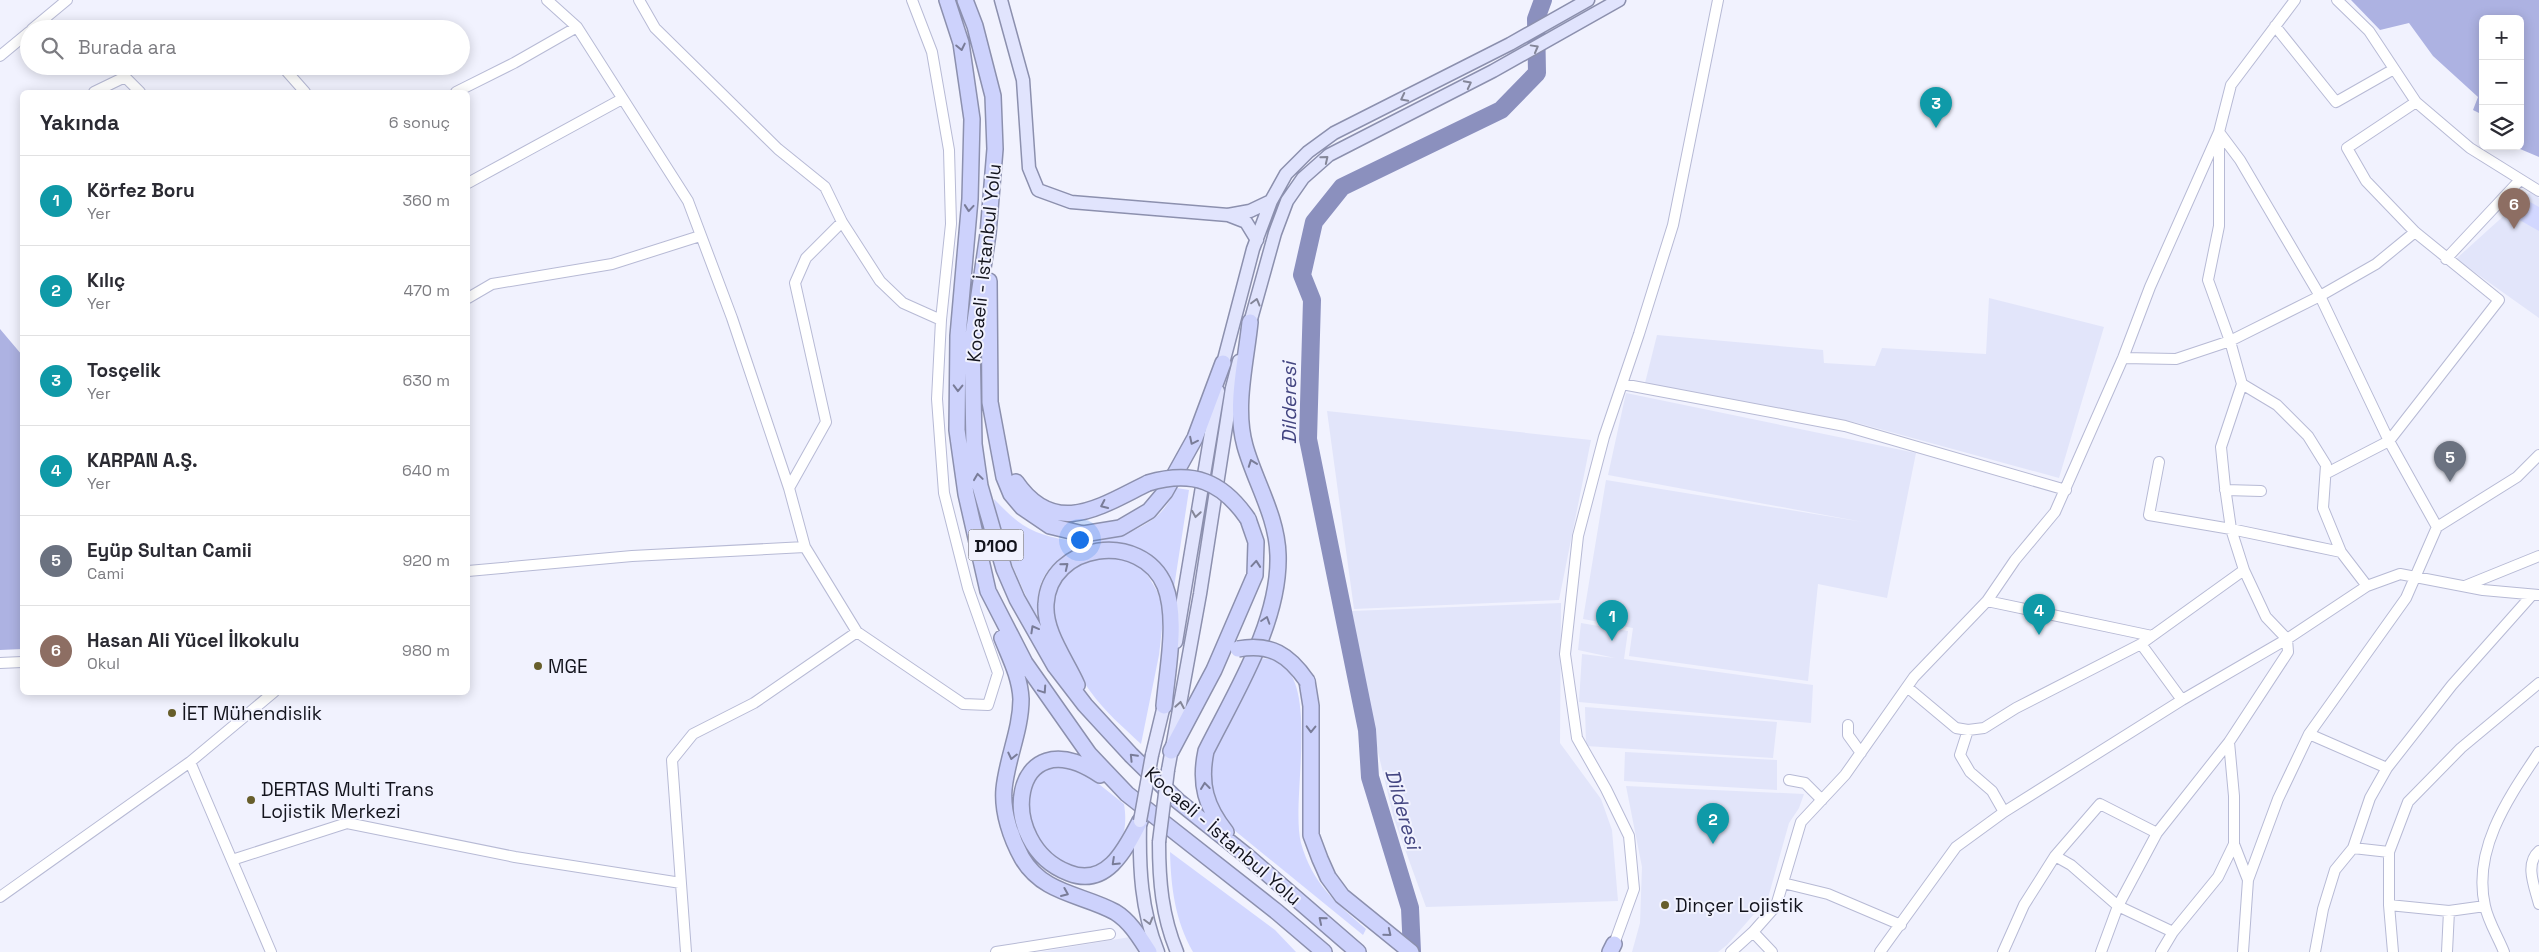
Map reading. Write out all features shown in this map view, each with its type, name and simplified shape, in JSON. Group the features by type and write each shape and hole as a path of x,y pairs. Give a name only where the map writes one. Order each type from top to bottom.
{"highway":[{"path":"946,0 960,44 972,119 970,199 958,336 957,430 966,494 988,591 999,630 1018,676 1021,698 1020,721 1004,789 1006,813 1012,837 1023,859 1035,876 1069,896 1116,913 1136,930 1149,952"},
{"name":"Kocaeli - İstanbul Yolu","path":"965,0 975,26 993,96 996,149 988,234 972,342 974,444 980,486 994,542 1017,599 1054,666 1085,705 1178,801 1247,856 1358,952"},
{"path":"988,234 990,402 1004,477 1011,494 1022,507 1050,526 1084,534 1120,528 1149,511 1165,492 1195,438 1223,363"},
{"path":"1247,856 1208,807 1203,763 1206,751 1253,660 1270,607 1278,572 1276,537 1268,507 1245,445 1242,420 1242,395 1250,322"},
{"path":"993,421 1015,481 1025,496 1045,509 1058,513 1086,513 1148,483 1164,478 1192,478 1208,482 1236,502 1248,520 1256,542 1255,575 1214,670 1171,751"},
{"path":"1085,705 1049,628 1046,605 1050,584 1062,566 1082,554 1102,549 1134,554 1152,566 1165,585 1171,609 1164,706"},
{"path":"988,591 1025,663 1049,699 1089,754 1127,794"},
{"path":"1214,670 1224,659 1238,649 1251,646 1287,656 1307,681 1311,706 1311,835 1328,877 1342,896 1411,952"},
{"path":"1140,821 1122,854 1113,866 1091,876 1077,876 1051,864 1040,855 1022,819 1020,799 1024,782 1031,772 1048,760 1060,758 1086,766 1127,794 1277,912 1324,952"},
{"path":"1277,912 1306,952"},
{"path":"1346,940 1368,952"}],"main road":[{"path":"1001,0 1023,80 1029,168 1038,190 1071,202 1228,215 1250,211 1271,201"},
{"path":"1177,952 1167,929 1159,886 1159,842 1168,770 1200,594 1232,388 1275,233 1287,201 1303,178 1329,155 1493,71 1619,0"},
{"path":"1158,952 1141,893 1139,864 1140,821 1152,755 1164,706 1223,363 1257,240 1271,201 1286,174 1308,152 1334,133 1510,44 1587,1"},
{"path":"1228,215 1246,222 1257,240"}],"street":[{"path":"43,20 67,0"},
{"path":"547,0 576,28 688,201 732,318 789,488 806,547 857,632 964,704 988,705 998,673 968,588 944,493 937,399 941,320 951,224 949,150 932,52 912,0"},
{"path":"639,0 655,28 778,150 825,187 842,222 880,281 903,303 941,320"},
{"path":"1612,949 1634,889 1629,836 1606,789 1577,738 1565,654 1578,536 1604,437 1673,224 1718,0"},
{"path":"1731,952 1753,932 1776,906 1801,822 1845,775 1907,687 1987,601 2015,560 2056,512 2123,358 2150,287 2219,132 2231,85 2295,0"},
{"path":"2337,0 2369,32 2416,102 2470,148 2539,192"},
{"path":"2275,26 2336,102 2394,69"},
{"path":"460,90 576,28"},
{"path":"0,56 20,39"},
{"path":"290,75 303,90"},
{"path":"98,90 125,77 138,90"},
{"path":"470,182 622,99"},
{"path":"2326,473 2389,441 2499,300 2415,232 2366,181 2347,148 2416,102"},
{"path":"2219,132 2240,160 2320,296 2389,441 2437,527"},
{"path":"2102,952 2118,906 2157,833 2229,742 2288,652 2287,639 2266,617 2244,570 2231,529 2225,490 2221,447 2242,384 2230,341 2208,280 2219,226 2219,132"},
{"path":"2446,259 2519,181"},
{"path":"789,488 826,422 795,283 806,258 842,222"},
{"path":"2123,358 2176,359 2230,341 2320,296 2376,264 2415,232"},
{"path":"470,297 492,284 612,264 700,236"},
{"path":"1622,384 1845,426 2066,490"},
{"path":"2242,384 2277,406 2308,436 2326,465 2323,508 2341,552 2367,586"},
{"path":"2243,952 2248,880 2278,799 2309,734 2406,598 2437,527 2517,477 2539,455"},
{"path":"2159,462 2148,515 2231,529 2341,552"},
{"path":"2225,490 2261,491"},
{"path":"470,571 632,556 806,547"},
{"path":"2464,586 2539,556"},
{"path":"1907,687 1956,728 1968,730 1984,728 2016,708 2141,644 2244,570"},
{"path":"1880,952 1956,847 2004,812 2182,700 2287,639 2367,586 2400,574 2464,586 2536,595"},
{"path":"2315,952 2323,909 2335,870 2353,848 2370,798 2387,768 2452,685 2536,595"},
{"path":"1987,601 2152,636"},
{"path":"686,952 672,760 693,734 754,703 857,632"},
{"path":"2141,644 2182,700"},
{"path":"0,663 20,662"},
{"path":"2393,952 2389,905 2388,852 2408,802 2461,748 2539,683"},
{"path":"0,897 190,762 270,695"},
{"path":"1848,725 1848,735 1861,753"},
{"path":"1968,730 1960,755 1970,772 1992,791 2004,812"},
{"path":"2309,734 2387,768"},
{"path":"2229,742 2234,796 2234,844 2248,880"},
{"path":"2504,952 2485,906 2482,868 2494,825 2539,752"},
{"path":"190,762 271,952"},
{"path":"1788,780 1805,783 1822,800"},
{"path":"2003,952 2024,905 2055,856 2100,804 2157,833"},
{"path":"232,860 347,823 515,857 681,883"},
{"path":"2161,952 2173,932 2218,877 2234,844"},
{"path":"2353,848 2388,852"},
{"path":"2539,851 2536,853 2530,873 2539,904"},
{"path":"2055,856 2118,906 2173,932"},
{"path":"1783,883 1828,894 1901,925"},
{"path":"2389,905 2449,911 2485,906"},
{"path":"2446,952 2449,911"},
{"path":"1753,932 1772,952"},
{"path":"996,952 1110,934"}],"shaded area":[{"path":"2351,0 2539,0 2539,157 2522,150 2524,150 2524,15 2479,15 2479,113 2473,110 2478,97 2433,56 2409,23 2380,30"},
{"path":"2530,192 2539,198 2539,318 2456,259"},
{"path":"2530,202 2539,207 2539,231 2516,218"},
{"path":"1989,298 2104,327 2059,478 1854,422 1645,383 1657,335 1823,350 1824,363 1875,366 1882,348 1986,354"},
{"path":"0,329 20,353 20,649 0,650"},
{"path":"1626,393 1916,453 1887,598 1818,584 1808,681 1629,656 1633,628 1583,619 1606,480 1863,522 1608,475"},
{"path":"1327,411 1591,440 1559,600 1354,609"},
{"path":"1177,488 1189,490 1173,594 1158,567 1108,551 1086,547 1059,559 1046,574 1039,590 1037,621 1005,546 996,515 994,499 1019,522 1038,533 1055,538 1091,540 1109,538 1143,526 1163,510"},
{"path":"1112,555 1133,562 1147,574 1157,591 1164,611 1159,655 1141,744 1108,712 1084,683 1062,639 1052,607 1054,593 1065,574 1071,568 1086,560"},
{"path":"1561,603 1560,743 1601,799 1612,830 1618,901 1426,907 1394,819 1371,723 1352,611"},
{"path":"1581,623 1628,631 1624,659 1813,685 1811,723 1579,702 1582,654 1615,658 1578,650"},
{"path":"1258,658 1277,661 1290,673 1298,692 1301,717 1299,824 1301,843 1306,857 1318,881 1326,891 1366,929 1363,935 1234,830 1221,817 1210,789 1212,755"},
{"path":"1585,707 1777,722 1773,758 1586,746"},
{"path":"1625,752 1777,760 1777,790 1624,781"},
{"path":"1067,766 1085,773 1124,804 1125,827 1120,845 1110,859 1097,867 1082,870 1066,866 1050,855 1032,831 1029,810 1030,783 1045,767"},
{"path":"1626,786 1804,794 1799,808 1789,823 1768,898 1727,945 1718,952 1632,952 1640,923 1642,867"},
{"path":"1170,852 1275,930 1296,952 1193,952 1182,928 1175,904"},
{"path":"1136,936 1145,952 1040,952"}],"waterway":[{"name":"Dilderesi","path":"1412,952 1410,908 1370,777 1367,730 1308,439 1312,300 1302,275 1314,222 1342,187 1501,110 1537,73 1536,19 1543,0"}],"place":[{"name":"Tosçelik","path":"1936,128"},
{"name":"Hasan Ali Yücel İlkokulu","path":"2514,229"},
{"name":"Eyüp Sultan Camii","path":"2450,482"},
{"name":"KARPAN A.Ş.","path":"2039,635"},
{"name":"Körfez Boru","path":"1612,641"},
{"name":"MGE","path":"538,666"},
{"name":"İET Mühendislik","path":"172,713"},
{"name":"DERTAS Multi Trans Lojistik Merkezi","path":"251,800"},
{"name":"Kılıç","path":"1713,844"},
{"name":"Dinçer Lojistik","path":"1665,905"}]}
